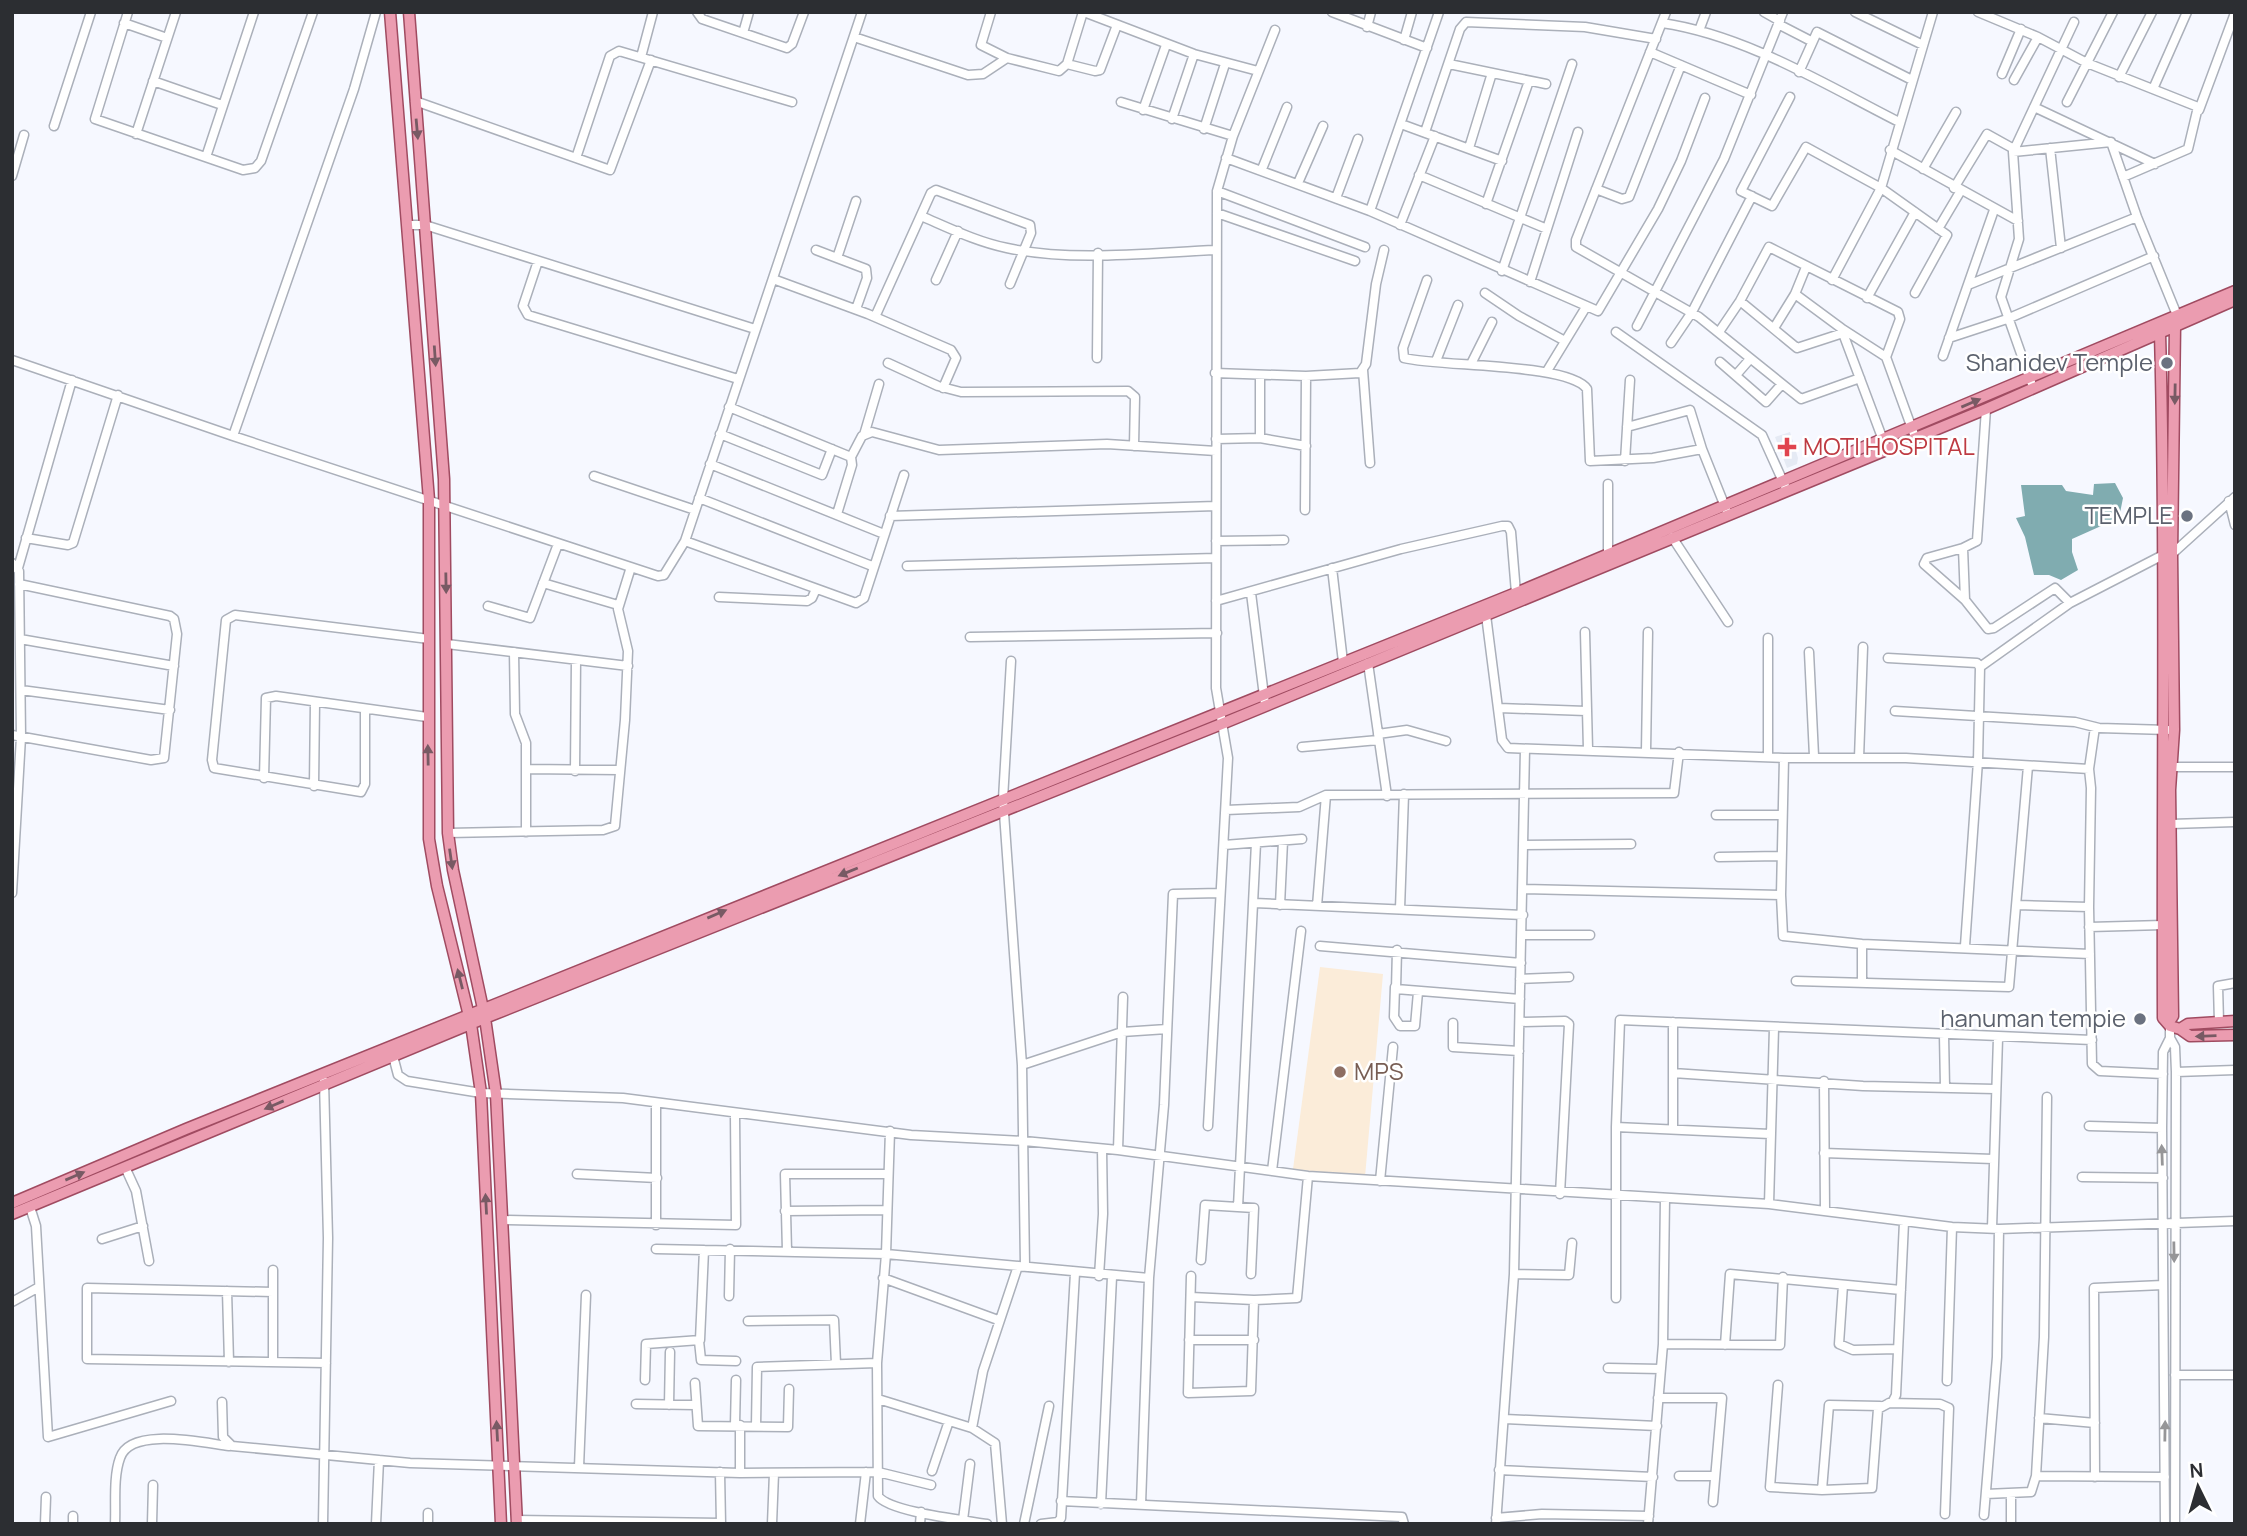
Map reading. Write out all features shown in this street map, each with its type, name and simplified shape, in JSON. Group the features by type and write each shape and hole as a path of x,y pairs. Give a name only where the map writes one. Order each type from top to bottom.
{"main road":[{"path":"390,12 429,500 427,717 432,862 470,1020 481,1093 501,1524"},
{"path":"409,12 445,506 448,833 453,870 484,1014 496,1094 517,1522"},
{"path":"1913,433 1986,409 2031,383 2160,333 2235,291"},
{"path":"12,1203 1223,718 1343,662 1608,554 1727,509 2235,300"},
{"path":"2173,1026 2171,824 2162,729 2178,322"},
{"path":"2160,333 2174,730 2166,767 2163,1018 2190,1036 2235,1035"},
{"path":"1265,699 1368,663 1486,615 1672,537 1727,509"},
{"path":"12,1214 324,1079 393,1056 470,1020"},
{"path":"2173,1026 2235,1021"}],"street":[{"path":"54,126 91,12"},
{"path":"128,12 94,116 98,121 243,170 259,165 313,12"},
{"path":"136,134 176,12"},
{"path":"206,157 254,12"},
{"path":"233,436 354,89 376,12"},
{"path":"641,57 653,12"},
{"path":"697,12 702,19 787,48 792,44 804,12"},
{"path":"743,33 750,12"},
{"path":"12,360 558,544 664,575 685,541 862,12"},
{"path":"991,12 982,45 1007,58 1059,71 1067,64 1083,12 1166,45 1225,64 1258,71"},
{"path":"1332,12 1427,48"},
{"path":"1367,27 1371,12"},
{"path":"1404,40 1412,12"},
{"path":"1370,211 1439,12"},
{"path":"1666,12 1576,247 1692,312 1803,399 1860,378"},
{"path":"1700,28 1706,12"},
{"path":"1764,12 1780,19 1811,41"},
{"path":"1855,12 1923,45"},
{"path":"1832,280 1881,188 1890,150 1933,12"},
{"path":"1978,12 2021,29 2119,77 2197,106 2199,110"},
{"path":"2067,102 2113,12"},
{"path":"2119,77 2152,12"},
{"path":"2153,89 2187,12"},
{"path":"2123,177 2190,147 2199,110 2235,13"},
{"path":"1637,326 1724,159 1780,19"},
{"path":"1425,132 1460,29 1471,21 1584,27 1656,38"},
{"path":"2031,383 2007,319 2001,291 2020,239 2013,151 2074,22"},
{"path":"124,23 167,38"},
{"path":"1662,23 1700,28 1799,72 1899,122"},
{"path":"1067,64 1100,70 1117,25"},
{"path":"2002,74 2021,29"},
{"path":"1208,1126 1226,810 1223,718 1216,688 1217,191 1233,136 1275,30"},
{"path":"1799,72 1814,34 1819,32 1912,80"},
{"path":"854,37 968,75 983,74 1007,58"},
{"path":"2014,80 2038,37"},
{"path":"1143,110 1166,45"},
{"path":"576,158 610,56 619,51 792,102"},
{"path":"1650,52 1751,95"},
{"path":"1172,119 1194,54"},
{"path":"415,101 604,169 613,167 651,60"},
{"path":"1203,129 1225,64"},
{"path":"1449,64 1546,84"},
{"path":"1502,271 1572,64"},
{"path":"1596,189 1622,199 1629,197 1681,65"},
{"path":"1469,148 1492,73"},
{"path":"1486,204 1529,80"},
{"path":"153,81 222,105"},
{"path":"1790,97 1741,191 1772,206 1806,147 1881,188 1947,235 1915,293"},
{"path":"1226,158 1262,169 1370,211 1595,311 1601,309 1681,161 1705,98"},
{"path":"1121,102 1233,136"},
{"path":"1262,169 1287,107"},
{"path":"2034,107 2155,164"},
{"path":"1923,169 1956,112"},
{"path":"1401,124 1502,161"},
{"path":"1298,183 1323,125"},
{"path":"1530,282 1578,132"},
{"path":"1938,229 1987,134 2013,151 2111,142"},
{"path":"12,177 24,135"},
{"path":"1400,225 1435,136"},
{"path":"1336,198 1358,139"},
{"path":"2111,142 2178,322"},
{"path":"2050,148 2061,248"},
{"path":"1890,150 2018,222"},
{"path":"1419,175 1548,229"},
{"path":"875,317 931,193 938,190 1030,225 1032,230 1010,284"},
{"path":"1217,191 1365,247"},
{"path":"1671,344 1692,312 1752,196"},
{"path":"837,258 856,201"},
{"path":"1943,356 1993,210"},
{"path":"1867,298 1915,212"},
{"path":"1217,213 1355,261"},
{"path":"921,216 1004,248 1023,251 1098,254 1216,250"},
{"path":"1968,285 2137,217"},
{"path":"408,225 425,225 755,329"},
{"path":"936,280 958,231"},
{"path":"1719,332 1740,301 1769,247 1896,311 1901,316 1886,357"},
{"path":"816,250 860,266 867,272 856,309"},
{"path":"1370,463 1363,370 1384,250"},
{"path":"1097,358 1098,254"},
{"path":"1949,338 2007,319 2154,256"},
{"path":"538,261 523,306 528,315 738,379"},
{"path":"1774,328 1795,294 1806,267"},
{"path":"773,278 856,309 956,354 943,388"},
{"path":"1427,281 1402,352 1408,359 1547,372 1586,385 1590,461 1625,461 1702,449"},
{"path":"1485,293 1519,316 1565,341"},
{"path":"1795,294 1842,330 1886,357 1913,433"},
{"path":"1740,301 1797,348 1842,330"},
{"path":"1436,361 1458,305"},
{"path":"1547,372 1586,307"},
{"path":"1471,365 1492,322"},
{"path":"1842,330 1884,444"},
{"path":"1616,332 1687,379 1762,435 1785,485"},
{"path":"1736,375 1750,359"},
{"path":"1720,362 1766,402 1783,384"},
{"path":"888,363 943,388 979,393 1128,391 1135,397 1134,446"},
{"path":"1216,373 1306,376 1353,375 1363,370"},
{"path":"1259,439 1260,375"},
{"path":"1305,510 1306,376"},
{"path":"12,893 16,736 21,690 19,584 15,565 26,538 72,380"},
{"path":"1625,461 1630,380"},
{"path":"837,514 852,465 851,457 864,435 879,384"},
{"path":"26,538 68,545 74,543 118,396"},
{"path":"729,407 851,457"},
{"path":"1986,409 1977,541 1963,548 1927,558 1924,564 1965,600 1990,629 2055,588 2070,603"},
{"path":"1627,427 1690,410 1702,449 1727,509"},
{"path":"864,435 872,432 939,450 1087,444 1216,451"},
{"path":"720,434 820,474 824,473 832,449"},
{"path":"1216,439 1259,439 1306,446"},
{"path":"710,464 884,534"},
{"path":"685,541 851,602 861,601 904,475"},
{"path":"594,476 695,510"},
{"path":"1608,484 1608,554"},
{"path":"699,498 872,566"},
{"path":"1980,667 2070,603 2168,555 2232,499"},
{"path":"2232,499 2235,525"},
{"path":"890,516 1216,506"},
{"path":"1216,601 1401,549 1508,526 1511,532 1516,593"},
{"path":"1672,537 1728,622"},
{"path":"1216,541 1284,540"},
{"path":"488,606 530,618 558,544"},
{"path":"1963,548 1965,600"},
{"path":"907,566 1216,558"},
{"path":"448,833 603,830 615,826 628,666 627,637 618,605 631,566"},
{"path":"1332,568 1343,662"},
{"path":"543,583 618,605"},
{"path":"16,736 160,760 166,753 177,634 174,619 170,616 19,584"},
{"path":"719,597 807,601 812,598 816,589"},
{"path":"1251,593 1265,699"},
{"path":"365,709 364,789 356,793 218,770 212,764 225,626 229,617 235,615 429,639"},
{"path":"1486,615 1505,746 1525,749 1679,752 1784,758 1814,756 1978,761 2089,769"},
{"path":"1585,632 1588,749"},
{"path":"1646,751 1648,632"},
{"path":"970,637 1217,633"},
{"path":"1768,638 1768,756"},
{"path":"20,639 174,666"},
{"path":"447,644 628,666"},
{"path":"1859,758 1863,647"},
{"path":"514,652 515,714 525,735 526,832"},
{"path":"1809,652 1814,756"},
{"path":"1888,658 1977,663 1980,667 1978,761 1965,946"},
{"path":"575,771 576,660"},
{"path":"972,1428 983,1371 999,1320 1022,1266 1022,1065 1004,804 1011,661"},
{"path":"1368,663 1387,796"},
{"path":"21,690 170,710"},
{"path":"264,778 266,698 276,696 427,717"},
{"path":"314,786 315,702"},
{"path":"1499,708 1586,711"},
{"path":"1895,711 2075,722 2095,727 2174,730"},
{"path":"2095,727 2089,769 2092,1064 2100,1071 2163,1074"},
{"path":"1303,747 1378,737 1407,730 1446,741"},
{"path":"1525,749 1514,1274 1496,1521 1542,1514 1649,1520 1663,1345 1665,1198"},
{"path":"1226,810 1299,807 1326,795 1674,793 1679,752"},
{"path":"1784,758 1781,815 1783,936 1862,944 1965,946 2090,954"},
{"path":"1796,981 2011,985 2028,766"},
{"path":"2166,767 2235,766"},
{"path":"526,769 619,771"},
{"path":"1400,909 1404,794"},
{"path":"1317,906 1326,795"},
{"path":"1716,816 1781,815"},
{"path":"2171,824 2235,822"},
{"path":"1224,845 1302,839"},
{"path":"1280,905 1283,841"},
{"path":"1238,1206 1256,844"},
{"path":"1524,845 1631,844"},
{"path":"1719,856 1781,856"},
{"path":"1523,889 1781,895"},
{"path":"1141,1504 1149,1278 1167,1029 1173,894 1220,893"},
{"path":"1254,903 1523,915"},
{"path":"2017,905 2089,907"},
{"path":"2089,927 2163,925"},
{"path":"1272,1171 1301,931"},
{"path":"1522,936 1590,936"},
{"path":"1862,944 1862,983"},
{"path":"1320,946 1397,950 1521,963"},
{"path":"1397,950 1393,1011 1400,1026 1415,1026 1418,992"},
{"path":"1520,979 1569,977"},
{"path":"2218,1022 2218,986 2235,983"},
{"path":"1395,987 1418,992 1520,999"},
{"path":"1118,1150 1123,997"},
{"path":"1616,1298 1619,1020 2092,1040"},
{"path":"1520,1022 1565,1021 1569,1024 1560,1194"},
{"path":"1453,1023 1453,1047 1519,1051"},
{"path":"1673,1023 1673,1129"},
{"path":"2165,1524 2162,1128 2164,1047 2173,1026"},
{"path":"1769,1204 1774,1028"},
{"path":"1022,1065 1122,1032 1167,1029"},
{"path":"1944,1035 1945,1087"},
{"path":"1984,1515 1997,1357 1993,1159 1998,1038"},
{"path":"2169,1038 2175,1046 2176,1072 2175,1524"},
{"path":"1380,1181 1393,1047"},
{"path":"393,1056 398,1074 407,1081 481,1093 589,1096 911,1135 1024,1141 1118,1150 1308,1176 1560,1194 1769,1204 1952,1227 1996,1229 2235,1221"},
{"path":"2176,1072 2235,1070"},
{"path":"1673,1073 1824,1081 1863,1086 1995,1089"},
{"path":"323,1524 328,1238 324,1079"},
{"path":"1824,1081 1825,1211"},
{"path":"1986,1494 2031,1492 2036,1476 2046,1227 2047,1097"},
{"path":"656,1103 656,1225"},
{"path":"504,1220 656,1225 738,1224 735,1115"},
{"path":"2089,1126 2162,1128"},
{"path":"1616,1128 1770,1135"},
{"path":"890,1131 886,1254 877,1363 880,1499 921,1512 987,1524"},
{"path":"1099,1276 1103,1213 1102,1149"},
{"path":"1824,1153 1993,1159"},
{"path":"125,1167 136,1191 149,1261"},
{"path":"787,1251 784,1178 787,1173 888,1174"},
{"path":"577,1174 657,1178"},
{"path":"1191,1297 1254,1300 1297,1298 1308,1176"},
{"path":"2082,1177 2163,1178"},
{"path":"1201,1260 1204,1206 1255,1209 1251,1274"},
{"path":"30,1207 36,1226 48,1437 171,1401"},
{"path":"785,1211 887,1210"},
{"path":"1778,1385 1770,1487 1822,1490 1872,1488 1885,1404 1896,1395 1904,1222"},
{"path":"102,1239 143,1226"},
{"path":"1947,1381 1952,1227"},
{"path":"1514,1274 1571,1274 1572,1243"},
{"path":"656,1249 886,1254 1099,1276 1149,1278"},
{"path":"704,1250 699,1341 701,1360 736,1361"},
{"path":"729,1296 730,1250"},
{"path":"273,1270 273,1362"},
{"path":"1041,1524 1058,1522 1061,1501 1074,1273"},
{"path":"1725,1345 1729,1274 1901,1290"},
{"path":"1191,1276 1186,1390 1189,1394 1250,1393 1254,1300"},
{"path":"1101,1504 1112,1277"},
{"path":"1663,1345 1780,1345 1783,1277"},
{"path":"883,1278 999,1320"},
{"path":"1843,1285 1839,1344 1853,1350 1898,1349"},
{"path":"2095,1477 2094,1288 2163,1285"},
{"path":"12,1313 14,1301 39,1287"},
{"path":"273,1292 89,1288 85,1292 89,1360 326,1363"},
{"path":"227,1291 229,1362"},
{"path":"579,1467 586,1295"},
{"path":"748,1321 834,1320 836,1364"},
{"path":"1189,1340 1254,1340"},
{"path":"645,1380 646,1344 699,1341"},
{"path":"669,1405 670,1352"},
{"path":"756,1426 757,1367 877,1363"},
{"path":"1608,1367 1661,1369"},
{"path":"2175,1375 2235,1375"},
{"path":"736,1380 740,1473"},
{"path":"695,1383 697,1426 789,1426 789,1389"},
{"path":"1658,1398 1722,1398 1713,1502"},
{"path":"878,1399 972,1428 992,1440 996,1447 1002,1524"},
{"path":"222,1402 223,1437 232,1446"},
{"path":"636,1404 695,1405"},
{"path":"1822,1490 1829,1405 1940,1404 1949,1408 1945,1514"},
{"path":"1024,1524 1049,1406"},
{"path":"2039,1418 2095,1423"},
{"path":"1505,1419 1657,1426"},
{"path":"932,1471 949,1421"},
{"path":"115,1524 118,1461 128,1447 167,1438 379,1460 740,1473 878,1472 931,1485"},
{"path":"376,1524 379,1460"},
{"path":"963,1520 970,1464"},
{"path":"1500,1470 1653,1477"},
{"path":"517,1522 721,1523 720,1472"},
{"path":"860,1524 866,1472"},
{"path":"772,1524 774,1473"},
{"path":"1679,1476 1715,1476"},
{"path":"2036,1476 2165,1478"},
{"path":"152,1524 153,1485"},
{"path":"2011,1493 2011,1524"},
{"path":"45,1524 46,1497"},
{"path":"1061,1501 1402,1517 1404,1524"},
{"path":"920,1524 921,1512"},
{"path":"428,1513 428,1524"},
{"path":"1334,1514 1334,1524"}],"shaded area":[{"name":"MOTI HOSPITAL","path":"1790,432 1798,458 1797,464 1787,468 1775,437"},
{"name":"MPS","path":"1320,967 1383,974 1365,1177 1293,1169"}],"water":[{"path":"2115,483 2123,498 2119,518 2072,539 2072,552 2078,570 2061,580 2049,575 2034,575 2025,537 2016,518 2025,516 2021,485 2062,485 2066,491 2093,495 2094,484"}],"place":[{"name":"Shanidev Temple","path":"2167,363"},
{"name":"MOTI HOSPITAL","path":"1787,447"},
{"name":"TEMPLE","path":"2187,516"},
{"name":"hanuman tempie","path":"2140,1019"},
{"name":"MPS","path":"1340,1072"}]}
